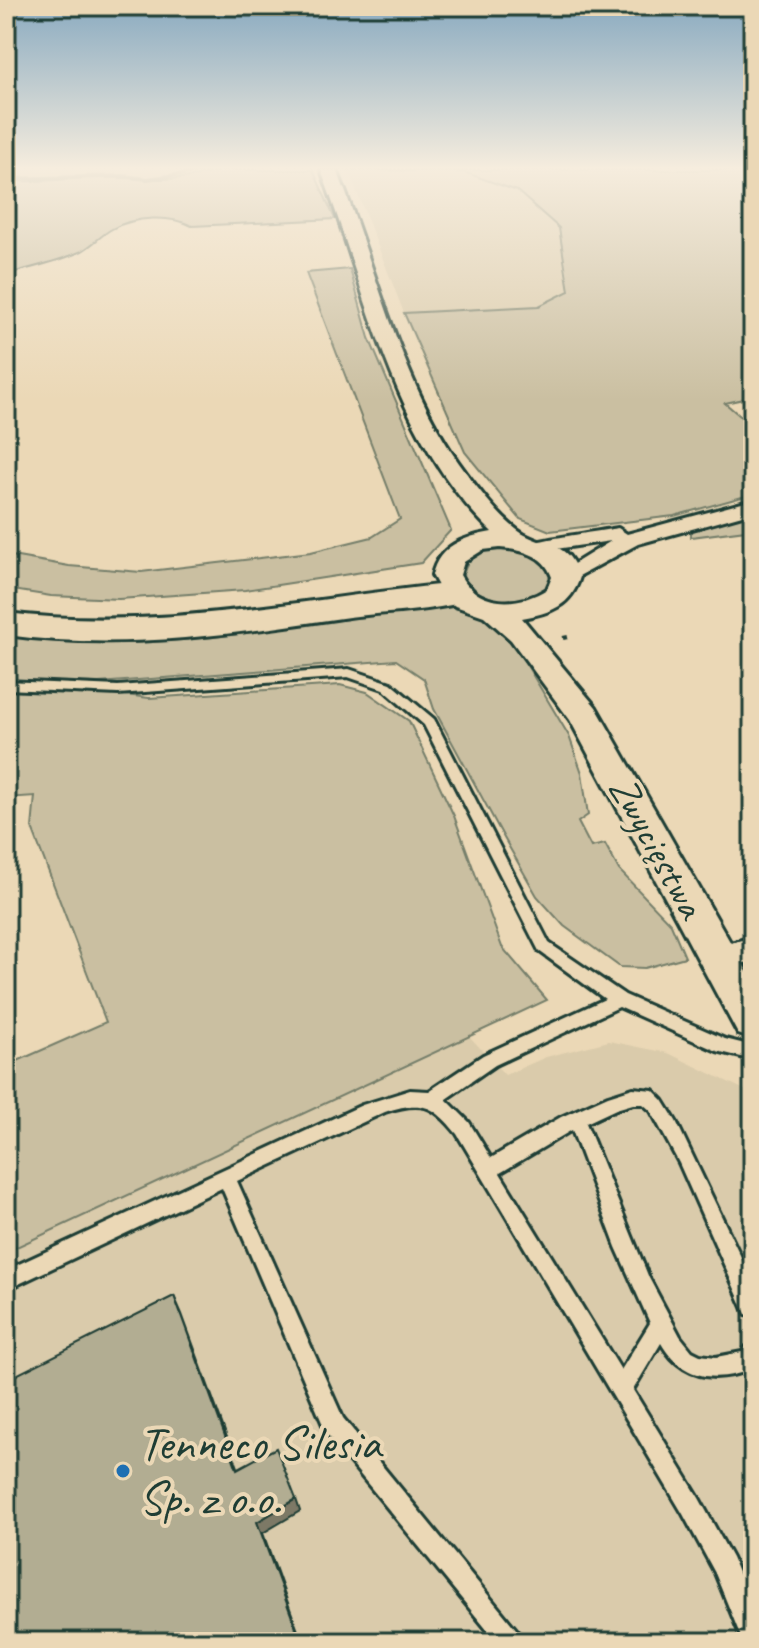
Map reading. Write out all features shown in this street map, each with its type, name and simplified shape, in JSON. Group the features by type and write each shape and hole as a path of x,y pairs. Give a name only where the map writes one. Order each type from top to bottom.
{"highway":[{"path":"6,599 87,609 163,609 371,584 459,569"},
{"path":"6,624 72,632 205,626 459,569"}],"main road":[{"path":"356,247 403,377 447,465 493,523 560,562 558,589 520,610 493,609 459,569 447,465"},
{"path":"459,569 493,541 526,544"},
{"name":"Zwycięstwa","path":"558,589 551,626 584,715"},
{"name":"Zwycięstwa","path":"493,609 519,629 584,715 735,953 753,1021"}],"street":[{"path":"558,589 594,556 673,526 753,506"},
{"path":"526,544 673,526"}],"lane":[{"path":"6,685 118,690 349,673 387,686 429,722 544,947 619,1000 723,1046 753,1053"},
{"path":"432,1099 489,1060 619,1000"},
{"path":"489,1170 576,1119 626,1095 646,1095 658,1103 753,1307"},
{"path":"6,1280 388,1103 420,1096 432,1099 452,1113 621,1389 713,1546 753,1638"},
{"path":"576,1119 661,1325 682,1356 706,1369 748,1361 753,1354"},
{"path":"226,1177 335,1426 512,1642"},
{"path":"621,1389 661,1325"}],"shaded area":[{"path":"6,247 88,247 15,272 6,287"},
{"path":"378,247 562,247 569,290 539,306 404,313"},
{"path":"562,247 753,247 753,397 725,403 753,427 753,494 674,516 550,531 520,519 465,452 404,313 539,306 569,291"},
{"path":"350,269 369,338 451,530 421,563 245,590 119,599 51,596 6,589 6,555 69,566 141,572 311,552 372,537 400,519 306,273"},
{"path":"753,510 753,529 691,537 691,526"},
{"path":"502,549 524,552 538,558 551,576 545,588 536,596 508,601 494,599 470,585 463,575 468,561 486,551"},
{"path":"440,603 498,622 513,642 569,736 582,773 588,815 578,822 591,847 605,844 619,870 671,924 685,957 645,968 620,967 564,926 537,896 504,838 434,709 424,679 396,660 99,683 17,681 149,698 340,685 367,692 409,721 454,816 502,947 547,1000 6,1252 6,1066 106,1022 32,828 35,796 6,798 6,635 60,642 169,641 278,629"},
{"path":"469,1036 505,1075 546,1057 609,1041 668,1053 753,1094 753,1642 6,1642 6,1252"}],"building":[{"name":"Tenneco Silesia Sp. z o.o.","path":"174,1296 237,1469 276,1448 296,1499 257,1522 301,1642 6,1642 6,1380"}],"place":[{"name":"Tenneco Silesia Sp. z o.o.","path":"123,1471"}]}
